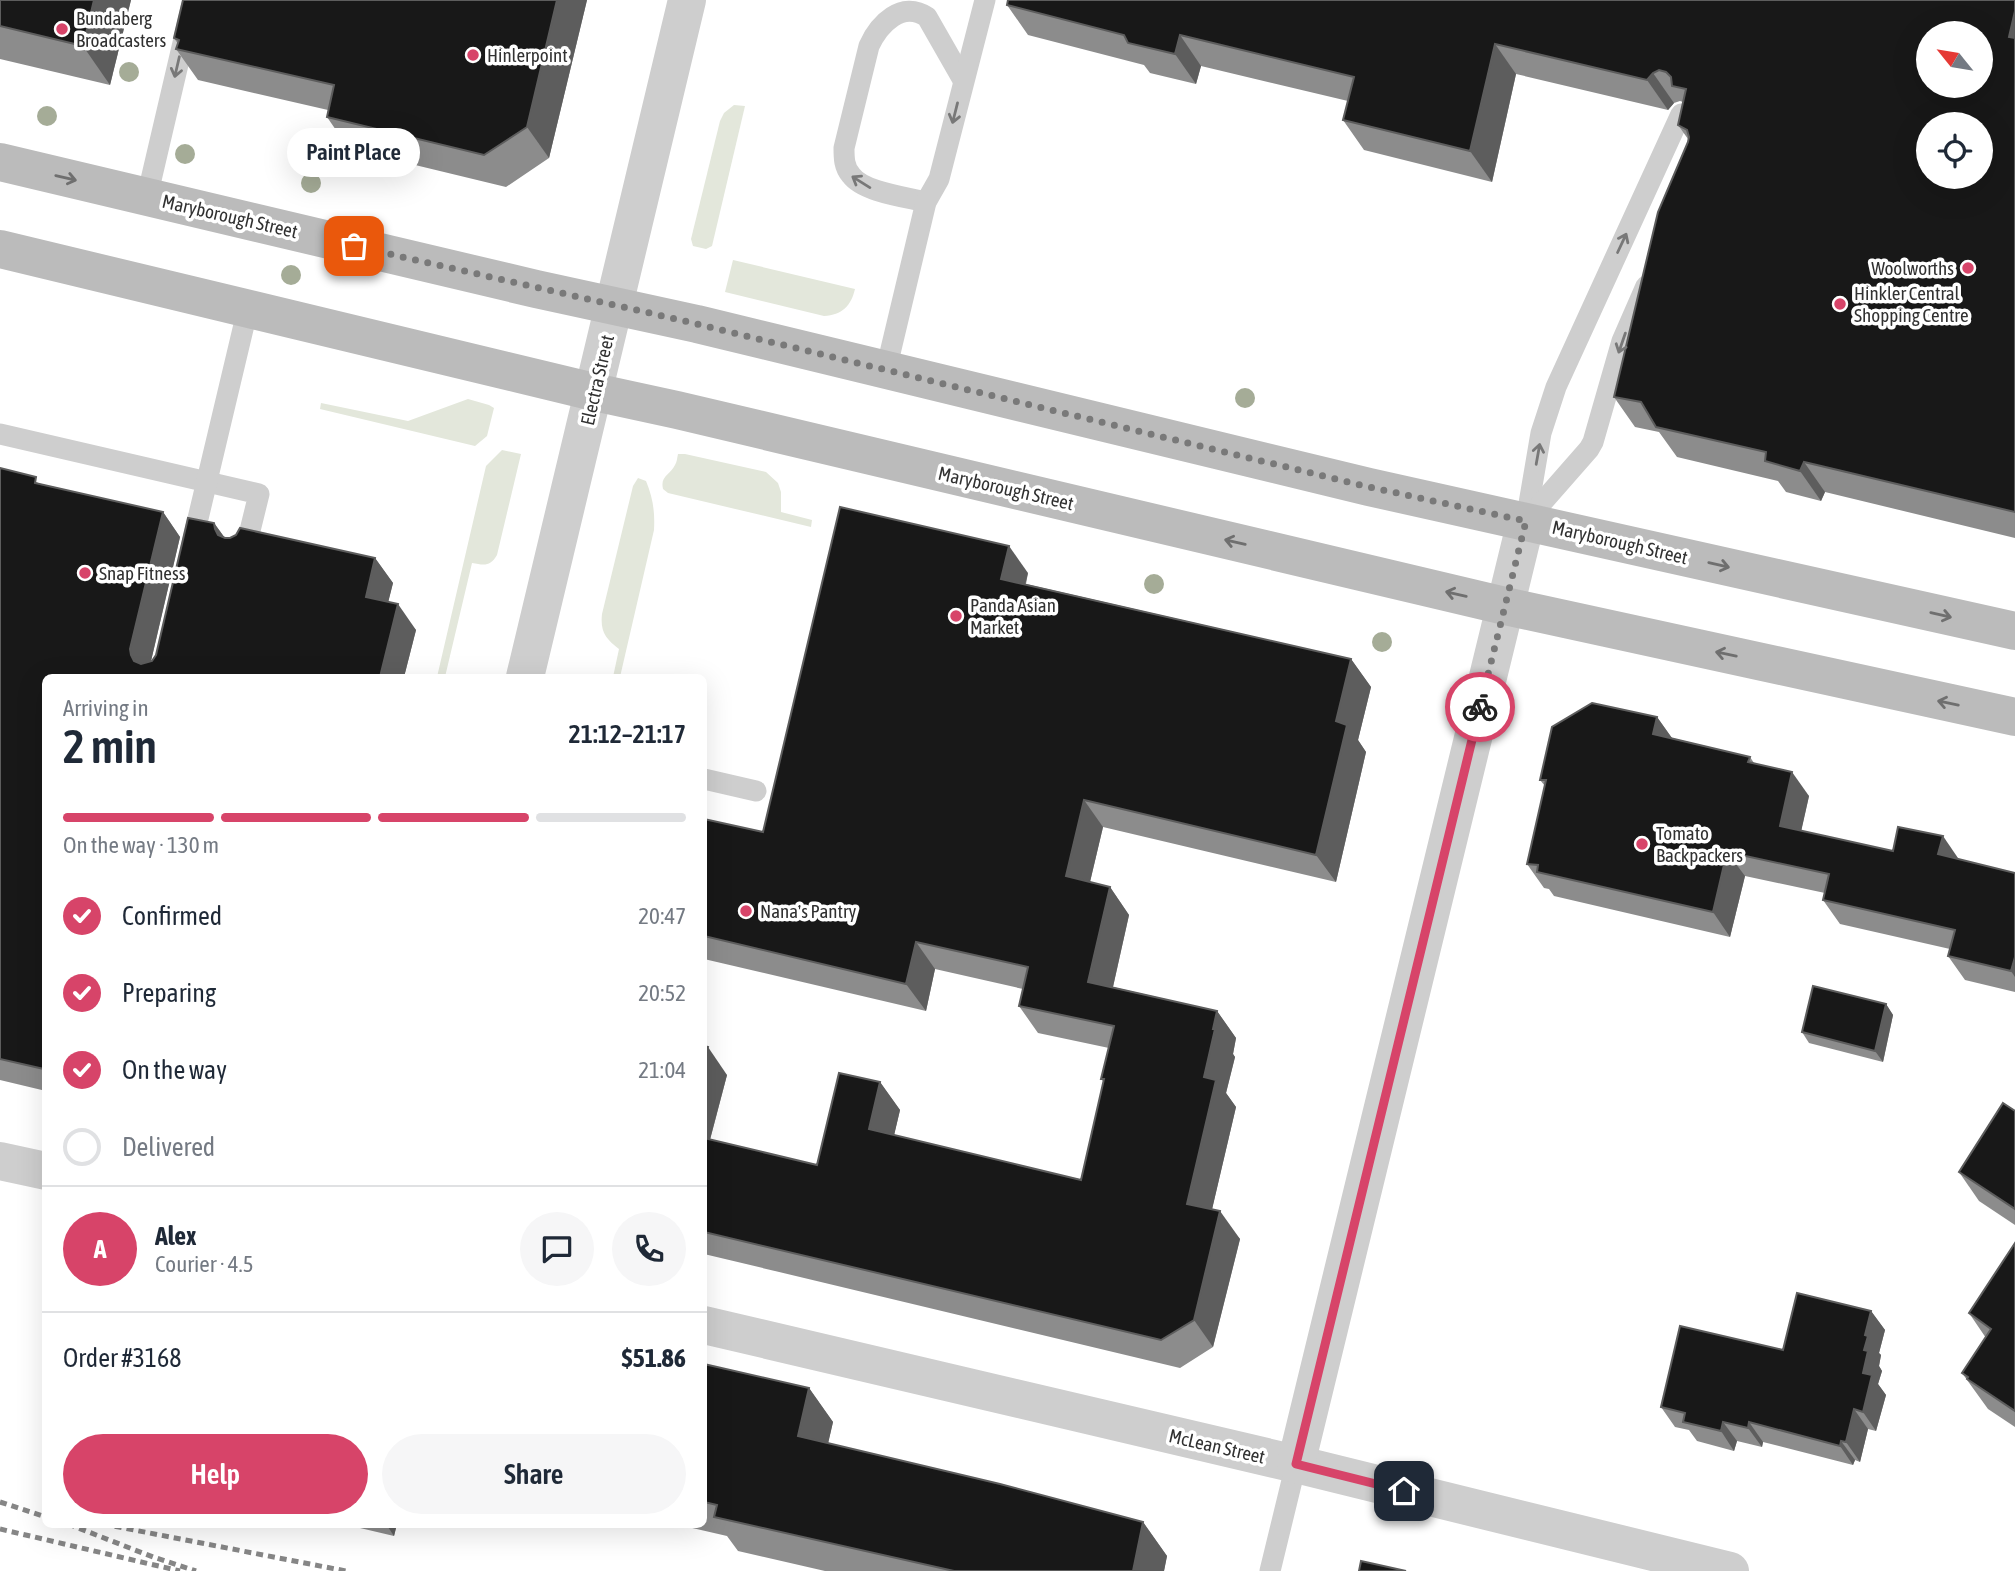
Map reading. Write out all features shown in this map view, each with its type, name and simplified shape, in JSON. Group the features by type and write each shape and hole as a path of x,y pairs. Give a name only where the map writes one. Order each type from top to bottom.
{"street":[{"name":"Electra Street","path":"526,674 687,0"},
{"name":"Maryborough Street","path":"0,162 536,289 614,305 1369,487 2015,631"},
{"name":"Maryborough Street","path":"0,249 1505,606 2015,717"},
{"path":"1296,1464 1526,521"},
{"path":"0,1161 42,1170"},
{"name":"McLean Street","path":"707,1326 1296,1464 1730,1571"}],"lane":[{"path":"147,197 193,0"},
{"path":"886,370 926,202 939,179 985,0"},
{"path":"926,202 871,188 856,181 844,161 844,148 869,46 883,22 906,5 927,17 963,80"},
{"path":"1526,521 1541,433 1556,387 1681,114"},
{"path":"1526,521 1593,442 1622,341 1654,267"},
{"path":"185,573 248,308"},
{"path":"0,434 259,494 245,551"},
{"path":"707,780 757,791"},
{"path":"1270,1571 1296,1464"}],"shaded area":[{"path":"734,105 745,106 712,246 706,249 693,246 691,239 720,121 724,113"},
{"path":"733,260 855,289 845,309 824,316 725,292"},
{"path":"468,399 494,408 487,436 475,446 320,409 321,403 408,421"},
{"path":"502,450 521,454 497,555 492,562 486,564 472,563 446,674 438,674 486,466"},
{"path":"678,454 766,472 778,483 781,512 812,520 811,527 668,493 663,489 663,481 676,464"},
{"path":"638,478 646,481 654,511 654,530 621,674 614,674 619,649 605,635 602,614 633,486"}],"building":[{"path":"0,0 94,0 83,46 0,26"},
{"path":"183,0 557,0 527,127 484,155 327,117 334,85 176,49 179,40 174,38"},
{"name":"Hinkler Central Shopping Centre","path":"1008,0 2015,0 2009,37 2015,38 2015,512 1804,462 1800,471 1765,461 1766,452 1656,427 1641,402 1614,397 1658,212 1689,137 1687,130 1678,125 1686,89 1672,86 1671,77 1666,72 1659,70 1647,80 1495,44 1470,151 1343,120 1354,77 1180,35 1175,54 1128,43 1124,35 1007,5"},
{"path":"0,468 36,477 35,483 163,512 130,649 134,661 141,664 152,661 156,655 188,518 214,523 218,535 225,538 236,535 240,528 375,558 366,597 398,604 381,674 42,674 42,1069 0,1059"},
{"path":"840,507 1009,546 1001,579 1351,659 1336,721 1347,725 1316,855 1084,800 1066,876 1110,887 1088,982 1217,1011 1204,1077 1216,1080 1187,1204 1220,1211 1194,1320 1161,1340 707,1233 707,1139 817,1165 839,1073 880,1082 869,1129 1081,1180 1114,1026 1019,1006 1028,967 916,942 906,984 707,937 707,820 763,832"},
{"path":"1592,703 1657,717 1653,734 1750,757 1748,762 1792,772 1780,826 1893,851 1898,827 1943,836 1938,854 2015,873 2015,957 2011,971 1948,956 1955,930 1823,900 1829,874 1727,852 1713,912 1537,872 1538,865 1527,864 1546,780 1540,780 1552,727"},
{"path":"1813,986 1886,1004 1875,1051 1802,1032"},
{"path":"2003,1103 2015,1111 2015,1209 1959,1172"},
{"path":"2015,1243 2015,1411 1962,1373 1991,1329 1969,1313"},
{"path":"1797,1293 1871,1311 1865,1335 1868,1336 1864,1350 1868,1351 1863,1373 1872,1375 1863,1412 1854,1409 1846,1442 1841,1441 1840,1446 1749,1422 1748,1428 1723,1422 1721,1431 1683,1422 1685,1413 1661,1407 1680,1326 1783,1350"},
{"path":"707,1365 809,1388 798,1436 1000,1484 1143,1522 1133,1571 954,1571 714,1517 717,1505 707,1503"},
{"path":"1361,1561 1406,1571 1359,1571"}],"railway":[{"path":"0,1502 42,1516"},
{"path":"78,1528 196,1571"},
{"path":"124,1528 346,1571"},
{"path":"0,1529 180,1571"}],"way so far":[{"path":"354,246 676,319 1369,487 1526,521 1480,707"}],"place":[{"name":"Bundaberg Broadcasters","path":"62,29"},
{"name":"Hinlerpoint","path":"473,55"},
{"name":"Paint Place","path":"354,246"},
{"name":"Woolworths","path":"1968,268"},
{"name":"Hinkler Central Shopping Centre","path":"1840,304"},
{"name":"Snap Fitness","path":"85,573"},
{"name":"Panda Asian Market","path":"956,616"},
{"name":"Tomato Backpackers","path":"1642,844"},
{"name":"Nana's Pantry","path":"746,911"}],"route":[{"path":"1404,1491 1296,1464 1480,707"}]}
